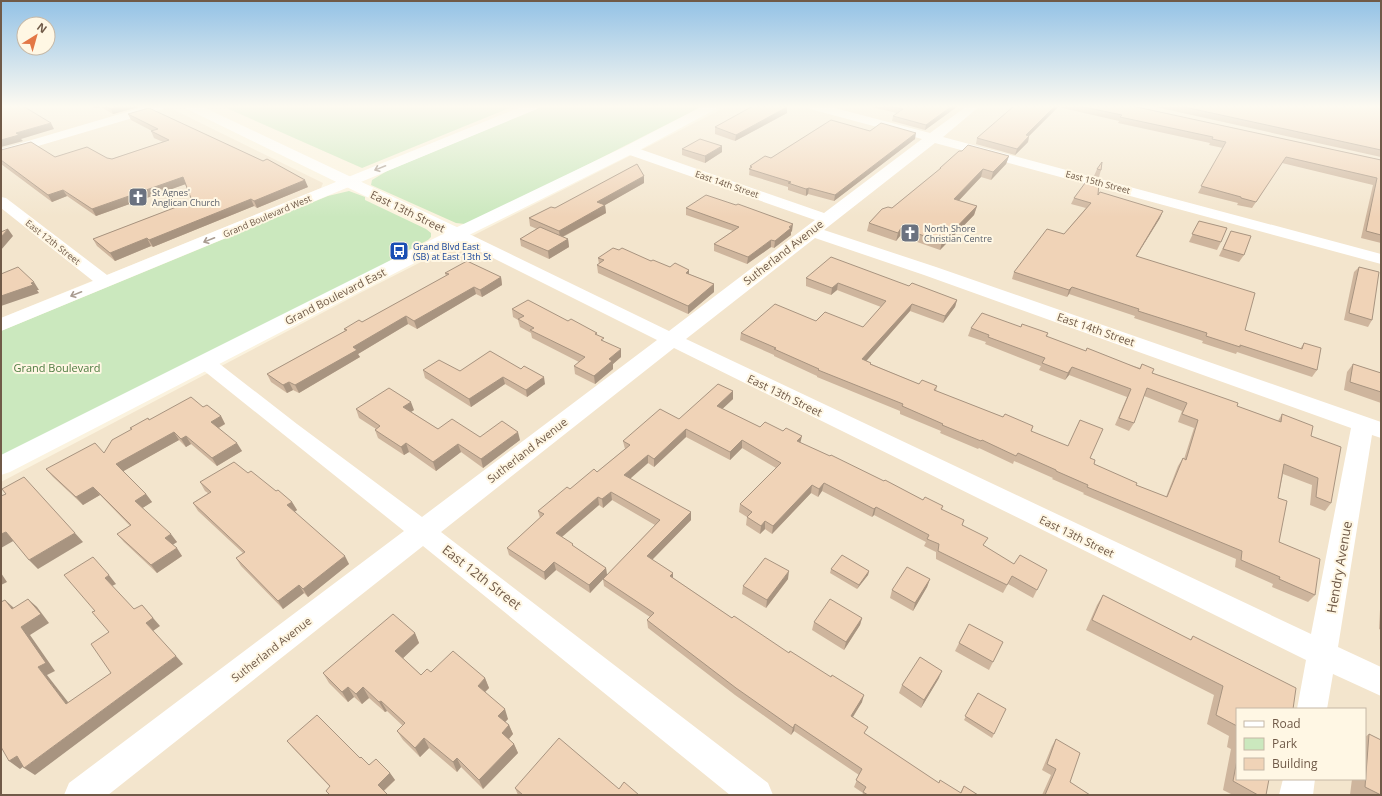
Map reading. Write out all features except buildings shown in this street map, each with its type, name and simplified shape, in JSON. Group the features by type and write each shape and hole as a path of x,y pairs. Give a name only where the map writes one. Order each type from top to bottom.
{"main road":[{"name":"East 13th Street","path":"268,143 457,234"},
{"name":"Grand Boulevard East","path":"1,466 457,234 642,143"}],"street":[{"path":"1,153 34,143"},
{"name":"Grand Boulevard West","path":"1,325 443,143"},
{"name":"Sutherland Avenue","path":"81,795 925,143"},
{"name":"East 15th Street","path":"951,143 1381,259"},
{"name":"East 14th Street","path":"629,150 930,271 1372,427"},
{"name":"East 12th Street","path":"1,201 105,282"},
{"name":"East 13th Street","path":"457,234 670,340 1381,682"},
{"name":"East 12th Street","path":"205,362 289,429 423,531 756,795"},
{"name":"Hendry Avenue","path":"1312,708 1372,427"},
{"path":"1296,795 1299,780"}],"shaded area":[{"path":"1,143 242,143 323,183 321,188 1,318"},
{"path":"655,143 1381,143 1381,795 1,795 1,482 362,292"}],"green space":[{"path":"306,143 423,143 362,168"},
{"path":"454,143 630,143 477,221 465,224 456,223 371,185 372,180 387,171"},
{"name":"Grand Boulevard","path":"349,191 365,197 365,200 426,229 431,233 431,237 377,269 1,457 1,331 328,196"}],"place":[{"name":"St Agnes' Anglican Church","path":"138,197"},
{"name":"North Shore Christian Centre","path":"910,233"},
{"name":"Grand Blvd East (SB) at East 13th St","path":"399,251"}]}
